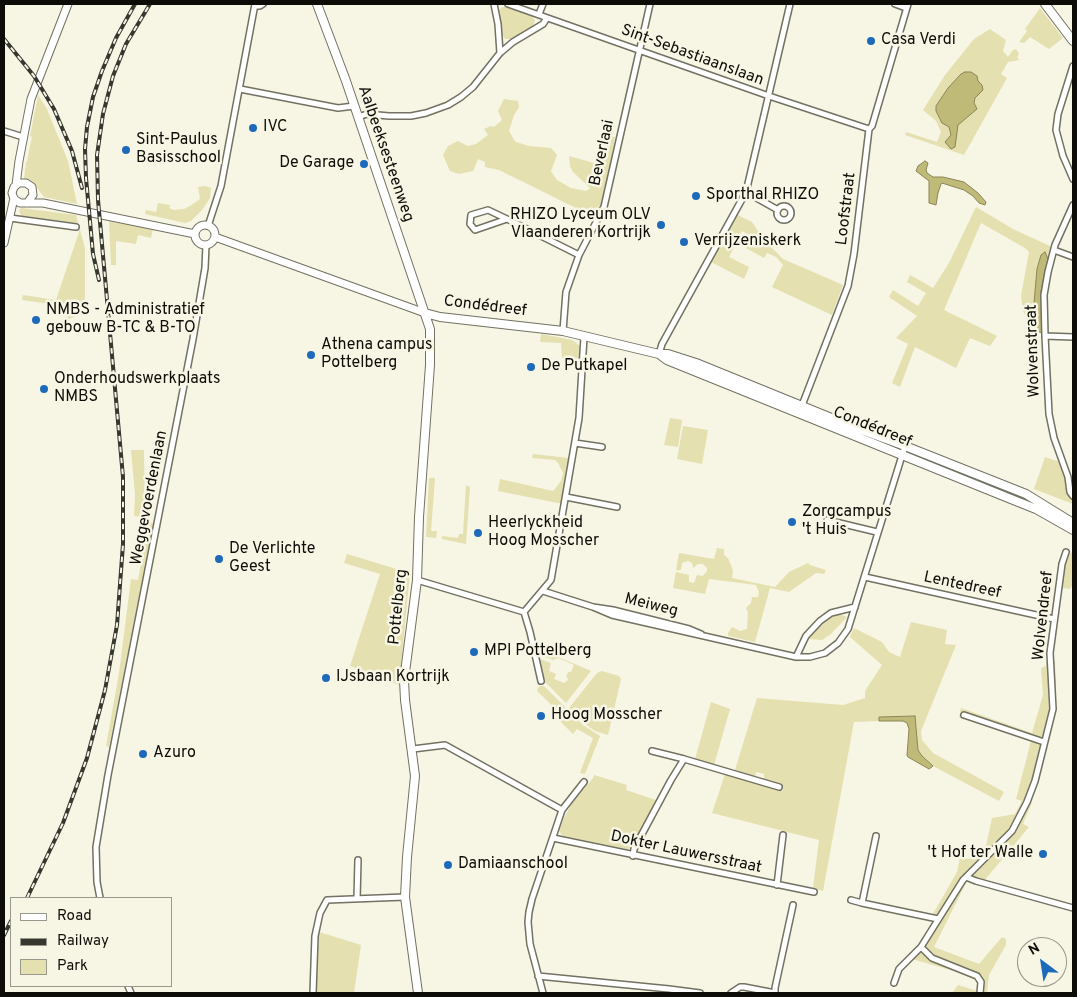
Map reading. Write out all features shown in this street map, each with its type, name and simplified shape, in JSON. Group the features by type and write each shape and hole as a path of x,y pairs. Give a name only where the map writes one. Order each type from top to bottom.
{"main road":[{"name":"Aalbeeksesteenweg","path":"317,4 358,116 425,313"},
{"path":"1045,4 1073,41"},
{"name":"Condédreef","path":"425,313 440,317 563,332 659,354 668,354 696,363 1026,494 1073,523"},
{"name":"Pottelberg","path":"418,993 405,897 406,865 415,776 404,680 417,580 419,517 430,364 430,329 425,313"},
{"name":"Condédreef","path":"659,354 667,360 1036,510 1073,530"}],"street":[{"path":"20,201 13,190 19,184 18,170 31,99 68,4"},
{"path":"208,226 221,186 255,5 260,6 263,4"},
{"path":"494,4 500,53"},
{"name":"Sint-Sebastiaanslaan","path":"508,4 769,96 869,129"},
{"path":"538,14 543,4"},
{"name":"Beverlaai","path":"563,332 566,292 579,255 604,207 650,4"},
{"path":"659,354 662,344 746,192 790,4"},
{"path":"895,4 907,6"},
{"name":"Loofstraat","path":"798,412 803,405 848,286 854,254 869,129 874,118 907,6"},
{"path":"358,116 367,114 411,116 440,108 461,97 473,87 500,53 513,42 543,24 547,18"},
{"path":"1073,66 1058,114 1056,130 1063,156 1073,179"},
{"path":"240,89 338,108 354,106"},
{"path":"4,131 23,137"},
{"path":"19,184 30,185 33,195 43,202"},
{"path":"746,192 778,210"},
{"path":"4,243 10,215 20,201 32,198 33,195"},
{"path":"20,201 43,202 195,234"},
{"name":"Wolvenstraat","path":"1073,205 1062,227 1054,250 1044,295 1051,426 1068,477 1070,492 1073,496"},
{"path":"507,219 475,230 470,224 471,215 488,210 507,219 579,255"},
{"path":"10,215 76,228"},
{"path":"200,226 208,226 214,230 215,238 210,244 206,245 198,242 195,234 200,226"},
{"path":"215,238 425,313"},
{"name":"Weggevoerdenlaan","path":"100,897 97,882 96,847 112,754 191,348 205,268 206,245"},
{"path":"1054,250 1073,257"},
{"path":"1045,336 1073,337"},
{"path":"524,612 551,580 579,418 584,337"},
{"path":"574,443 602,447"},
{"name":"Meiweg","path":"543,591 593,607 690,628 701,634 796,657 819,655 843,638 848,629 905,446"},
{"path":"566,497 618,507"},
{"path":"827,520 877,532"},
{"name":"Wolvendreef","path":"894,983 900,969 920,947 966,877 1008,835 1018,820 1035,781 1053,709 1050,653 1062,564 1066,552"},
{"name":"Lentedreef","path":"865,577 1054,619"},
{"path":"417,580 524,612"},
{"path":"796,657 806,636 820,620 832,613 855,607"},
{"path":"524,612 541,681"},
{"path":"964,715 1044,742"},
{"path":"413,749 445,746 562,810"},
{"path":"652,751 779,787"},
{"path":"633,856 634,849 652,814 684,759"},
{"path":"543,993 530,938 529,912 562,810 584,782"},
{"path":"777,885 783,835"},
{"path":"862,903 876,836"},
{"name":"Dokter Lauwersstraat","path":"553,838 814,892"},
{"path":"357,899 358,860"},
{"path":"966,877 976,882 1073,908"},
{"path":"313,993 314,946 320,913 327,900 405,897"},
{"path":"851,900 938,919"},
{"path":"730,993 744,986 775,993 792,905"},
{"path":"920,947 932,958 977,976 981,982 980,993"},
{"path":"538,976 700,993"}],"green space":[{"path":"502,7 508,7 531,15 535,20 533,26 512,39 505,39 502,35 498,16 498,11"},
{"path":"1040,8 1063,38 1049,49 1030,37 1024,43 1019,42 1027,31 1025,29"},
{"path":"990,29 1006,40 1003,51 1008,57 1016,49 1019,54 1017,57 1019,60 1008,62 1001,74 1007,78 964,155 905,135 906,132 937,142 941,132 936,121 923,110 945,75 974,39"},
{"path":"38,95 47,109 68,161 77,204 44,197 33,183 24,179"},
{"path":"504,99 518,101 519,107 514,115 509,131 514,140 529,146 551,148 557,155 551,171 557,180 571,188 586,191 590,188 573,172 569,156 601,165 607,136 615,137 604,201 596,218 499,170 485,167 485,162 478,159 473,171 459,174 450,171 443,155 448,146 458,141 468,146 476,144 488,135 484,129 491,126 494,127 502,120 498,111"},
{"path":"205,186 211,188 210,198 191,221 185,223 145,214 146,210 156,212 158,203 170,205 169,208 174,210 184,209 200,199 198,187"},
{"path":"976,207 1013,229 1052,247 1041,291 1042,333 1032,328 1023,311 1021,296 1029,252 981,223 944,310 997,336 990,346 970,338 956,368 915,347 900,387 892,383 908,344 896,338 917,316 889,297 893,290 918,306 926,293 907,282 910,275 933,288 949,263"},
{"path":"21,208 76,215 85,248 85,311 69,319 58,305 22,300 23,295 56,300 79,232 77,223 22,216 19,211"},
{"path":"736,214 752,222 765,241 783,259 843,285 832,315 772,287 783,265 776,257 767,253 764,258 746,248 752,237 742,231 729,257 749,267 744,279 711,262"},
{"path":"109,221 153,229 151,238 138,235 136,244 116,241 116,265 111,265"},
{"path":"541,334 572,340 580,346 582,351 580,358 562,358 561,343 540,342"},
{"path":"670,418 682,420 678,447 664,445"},
{"path":"683,426 708,430 702,464 677,459"},
{"path":"131,450 144,450 145,517 134,516 135,495"},
{"path":"533,454 569,458 563,504 498,491 500,479 553,491 555,489 561,481 563,473 558,463 555,460 532,458"},
{"path":"1045,457 1060,462 1067,478 1069,497 1073,499 1073,504 1034,489"},
{"path":"429,478 435,478 431,531 437,531 436,538 426,537"},
{"path":"466,485 470,487 466,544 442,539 442,536 458,538 459,534 463,534"},
{"path":"148,522 154,523 109,747 106,746 119,673 131,579 138,580"},
{"path":"717,548 724,549 724,555 728,558 733,570 732,578 775,587 789,572 808,563 826,570 824,574 816,573 789,592 770,588 755,642 728,636 728,633 732,627 740,631 747,629 748,613 746,608 751,603 752,597 758,597 759,592 756,585 709,579 705,594 673,588 676,572 689,575 689,582 694,583 697,575 703,576 707,571 703,564 698,564 693,568 692,563 688,561 682,563 681,570 676,570 679,553 714,559"},
{"path":"1073,551 1073,584 1070,589 1061,588 1068,555"},
{"path":"347,554 410,573 399,685 350,666 380,574 344,563"},
{"path":"839,614 847,617 831,634 822,640 808,639 827,619"},
{"path":"911,622 947,630 945,644 956,645 921,731 922,740 933,753 1004,792 999,801 933,766 918,750 915,716 879,718 879,721 854,722 823,891 813,888 819,840 712,813 725,774 783,791 781,784 764,779 764,774 756,772 755,777 735,770 757,698 843,705 865,698 865,691 882,665 850,637 854,628 882,642 889,652 900,657"},
{"path":"537,648 591,671 566,703 544,681 537,658 551,663 549,671 556,674 554,679 564,683 567,681 568,672 571,672 574,665 558,658 553,660 538,654"},
{"path":"1046,661 1055,661 1055,708 1031,805 1023,824 1029,827 984,881 972,877 968,872 963,876 967,881 934,947 979,964 1002,937 1006,939 1006,945 989,975 987,993 952,993 958,985 977,991 978,981 957,972 912,959 942,916 933,914 957,872 960,857 969,859 980,854 986,846 992,818 1015,814 1022,801 1016,799 1031,741 959,717 961,708 1032,733 1043,695 1041,668 1046,666"},
{"path":"602,671 619,676 621,679 608,735 595,731 569,708 597,673"},
{"path":"540,686 544,686 583,725 600,736 585,774 580,773 593,738 577,729 573,734 560,721 565,718 538,692 537,689"},
{"path":"711,702 730,709 714,765 695,759"},
{"path":"594,775 627,785 626,790 656,800 631,848 627,849 563,836 559,831 571,805"},
{"path":"319,932 361,945 354,993 315,993"}],"shaded area":[{"path":"965,72 971,72 977,76 983,90 975,98 974,103 977,109 958,125 955,147 951,149 945,142 951,135 949,127 942,123 936,111 936,106 948,88"},
{"path":"925,161 928,163 927,173 933,177 943,177 964,182 978,193 986,202 985,205 979,203 964,190 942,183 936,205 929,203 929,181 916,171 918,166"},
{"path":"1045,252 1048,259 1041,291 1042,333 1034,330 1033,314 1037,269 1041,255"},
{"path":"915,716 918,750 933,766 929,769 907,755 909,729 907,723 903,721 879,721 879,717"}],"railway":[{"path":"99,280 93,254 86,178 85,149 87,127 93,97 102,71 116,38 135,4"},
{"path":"27,897 63,823 87,758 105,690 117,625 123,544 123,477 98,200 97,155 103,114 113,76 126,44 150,4"},
{"path":"4,39 34,76 54,109 72,151 82,188"},
{"path":"4,935 10,923"}],"place":[{"name":"Casa Verdi","path":"871,41"},
{"name":"IVC","path":"253,128"},
{"name":"Sint-Paulus Basisschool","path":"126,150"},
{"name":"De Garage","path":"364,164"},
{"name":"Sporthal RHIZO","path":"696,196"},
{"name":"RHIZO Lyceum OLV Vlaanderen Kortrijk","path":"661,225"},
{"name":"Verrijzeniskerk","path":"684,242"},
{"name":"NMBS - Administratief gebouw B-TC & B-TO","path":"36,320"},
{"name":"Athena campus Pottelberg","path":"311,355"},
{"name":"De Putkapel","path":"531,367"},
{"name":"Onderhoudswerkplaats NMBS","path":"44,389"},
{"name":"Zorgcampus 't Huis","path":"792,522"},
{"name":"Heerlyckheid Hoog Mosscher","path":"478,533"},
{"name":"De Verlichte Geest","path":"219,559"},
{"name":"MPI Pottelberg","path":"474,652"},
{"name":"IJsbaan Kortrijk","path":"326,678"},
{"name":"Hoog Mosscher","path":"541,716"},
{"name":"Azuro","path":"143,754"},
{"name":"'t Hof ter Walle","path":"1043,854"},
{"name":"Damiaanschool","path":"448,865"}]}
